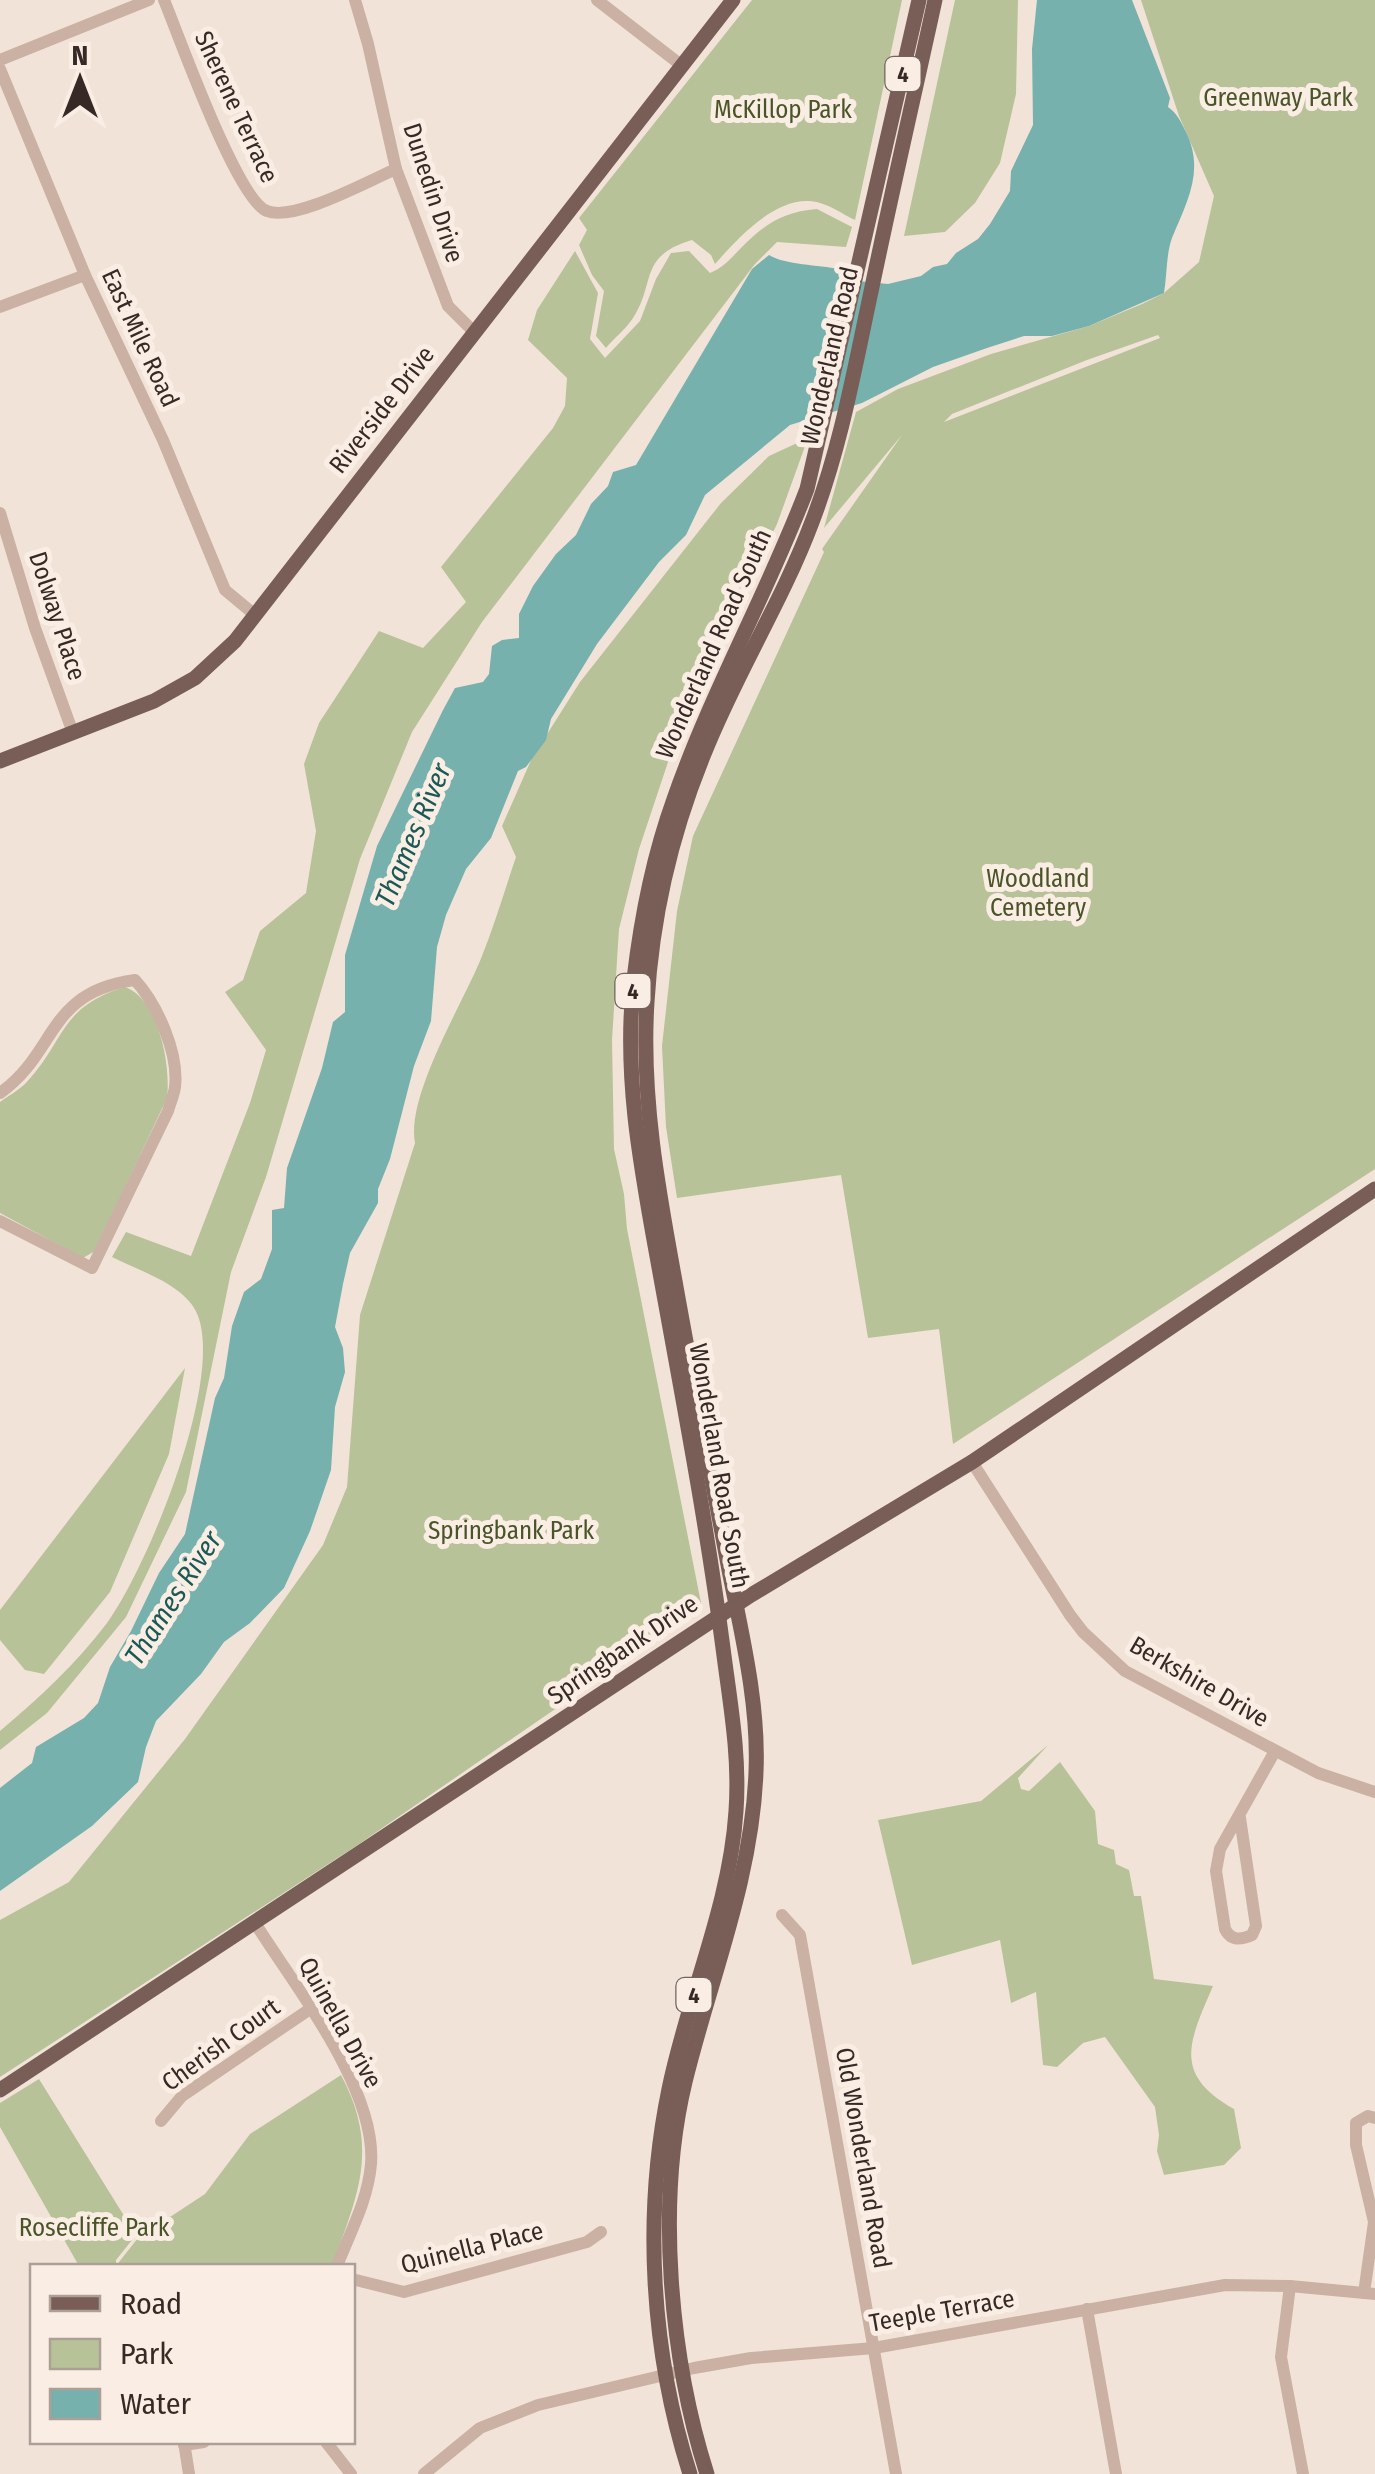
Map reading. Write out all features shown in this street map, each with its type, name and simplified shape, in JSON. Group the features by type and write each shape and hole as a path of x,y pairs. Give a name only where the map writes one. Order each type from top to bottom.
{"main road":[{"name":"Riverside Drive","path":"0,761 154,701 195,678 235,642 733,0"},
{"name":"4","path":"895,146 919,0"},
{"path":"895,146 935,0"},
{"name":"Wonderland Road","path":"814,491 895,146"},
{"name":"Wonderland Road South","path":"707,2474 674,2373 673,2168 680,2110 703,2013 742,1886 754,1814 756,1734 656,1171 648,1106 647,999 666,872 686,803 706,748 791,573 814,491"},
{"name":"Wonderland Road South","path":"690,2474 655,2255 656,2168 669,2088 729,1868 736,1811 737,1744 719,1616 645,1201 632,1088 634,979 650,880 675,794 814,491"},
{"name":"Springbank Drive","path":"0,2090 719,1616 972,1462 1375,1189"}],"street":[{"path":"0,60 149,0"},
{"name":"Sherene Terrace","path":"164,0 230,160 246,192 266,211 287,213 312,205 396,169"},
{"name":"Dunedin Drive","path":"354,0 396,169 448,306 474,332"},
{"path":"597,0 681,64"},
{"name":"East Mile Road","path":"0,68 84,275 163,440 225,590 256,615"},
{"path":"0,307 84,275"},
{"name":"Dolway Place","path":"0,513 73,733"},
{"path":"0,1093 27,1070 50,1031 85,995 135,980 150,996 173,1058 176,1085 168,1111 92,1268 0,1220"},
{"name":"Berkshire Drive","path":"972,1462 1083,1632 1125,1671 1318,1773 1375,1792"},
{"path":"1240,1818 1256,1926 1252,1935 1239,1939 1232,1938 1225,1929 1216,1871 1220,1849 1275,1752"},
{"name":"Old Wonderland Road","path":"782,1915 800,1934 896,2474"},
{"name":"Quinella Drive","path":"255,1923 360,2096 371,2160 366,2196 338,2264"},
{"name":"Cherish Court","path":"161,2121 182,2096 310,2009"},
{"path":"1302,2474 1281,2357 1290,2286 1370,2293 1374,2213 1356,2145 1356,2123 1368,2116 1375,2118"},
{"name":"Quinella Place","path":"355,2280 404,2292 587,2242 600,2232"},
{"name":"Teeple Terrace","path":"424,2474 480,2428 538,2404 674,2373 751,2358 874,2348 1225,2285 1290,2286"},
{"path":"1087,2309 1116,2474"},
{"path":"184,2444 189,2474"},
{"path":"328,2444 350,2474"}],"green space":[{"name":"McKillop Park","path":"752,0 902,0 855,220 824,204 805,201 775,210 761,219 715,264 711,255 692,240 675,247 656,262 633,318 606,348 596,336 604,291 579,245 587,230 579,218"},
{"path":"955,0 1018,0 1016,94 1000,163 975,203 945,232 904,236"},
{"name":"Woodland Cemetery","path":"1141,0 1375,0 1375,1169 953,1444 939,1329 868,1338 841,1175 677,1198 666,1127 662,1046 677,911 693,836 824,552 822,549 902,435 824,528 856,412 898,389 991,354 1089,326 1142,304 1164,293 1199,262 1214,196 1179,116","holes":["1158,335 1160,338 944,422 952,414 1087,360"]},
{"path":"817,209 852,227 846,247 777,242 755,264 482,622 412,732 360,859 266,1177 231,1272 186,1492 126,1617 47,1713 0,1750 0,1731 83,1653 107,1623 142,1560 177,1473 200,1384 203,1346 198,1316 173,1287 112,1257 126,1232 191,1256 250,1103 266,1050 225,992 243,980 260,931 306,893 316,831 304,764 319,723 379,631 423,648 466,602 441,567 553,428 565,406 567,378 528,340 537,310 575,251 598,293 590,339 605,358 640,321 671,253 689,251 710,273 775,221"},
{"name":"Springbank Park","path":"808,438 777,524 680,726 639,849 619,929 612,1040 614,1149 702,1608 359,1844 0,2077 0,1920 69,1882 185,1739 323,1545 347,1487 360,1315 415,1143 414,1124 427,1077 480,961 516,857 502,826 532,758 580,682 721,503 769,456"},
{"path":"125,987 137,994 154,1019 167,1069 167,1098 95,1251 83,1258 0,1213 0,1102 26,1083 75,1015 103,995"},
{"path":"185,1368 169,1454 110,1592 44,1674 25,1670 0,1640 0,1610"},
{"path":"1048,1745 1018,1778 1021,1789 1029,1791 1060,1762 1095,1811 1098,1844 1114,1850 1116,1864 1129,1870 1134,1896 1141,1896 1154,1979 1213,1986 1197,2024 1191,2055 1201,2083 1234,2109 1241,2148 1224,2165 1164,2175 1157,2151 1155,2107 1105,2037 1083,2043 1057,2067 1043,2065 1036,1992 1011,2003 1000,1940 912,1965 878,1820 981,1801"},
{"name":"Rosecliffe Park","path":"341,2075 353,2101 362,2149 357,2193 333,2264 119,2264 138,2238 205,2194 250,2134"},
{"name":"Rosecliffe Park","path":"39,2079 136,2235 116,2264 78,2264 0,2127 0,2103"}],"water":[{"name":"Thames River","path":"1037,0 1132,0 1170,98 1168,107 1186,132 1194,160 1192,186 1170,244 1164,293 1089,326 1052,336 1024,336 933,367 862,403 790,425 705,495 686,535 659,562 597,644 551,719 546,740 526,767 518,771 491,838 466,869 446,915 437,947 431,1021 378,1189 378,1203 350,1253 343,1284 335,1327 343,1348 345,1372 335,1407 331,1470 310,1531 284,1588 250,1623 224,1642 201,1674 156,1721 138,1782 92,1826 0,1891 0,1788 32,1763 36,1747 84,1718 98,1703 110,1667 159,1573 185,1534 215,1398 224,1378 232,1326 244,1292 261,1279 272,1249 272,1210 284,1208 287,1168 322,1068 333,1022 345,1012 345,955 377,846 455,688 483,682 489,674 492,646 519,638 519,614 533,586 556,554 576,535 613,472 636,465 752,269 769,255 793,263 839,269 847,280 888,284 921,276 933,267 947,264 978,239 1010,191 1011,171 1033,125 1032,49"}],"park label":[{"name":"Greenway Park","path":"1278,98"}]}
